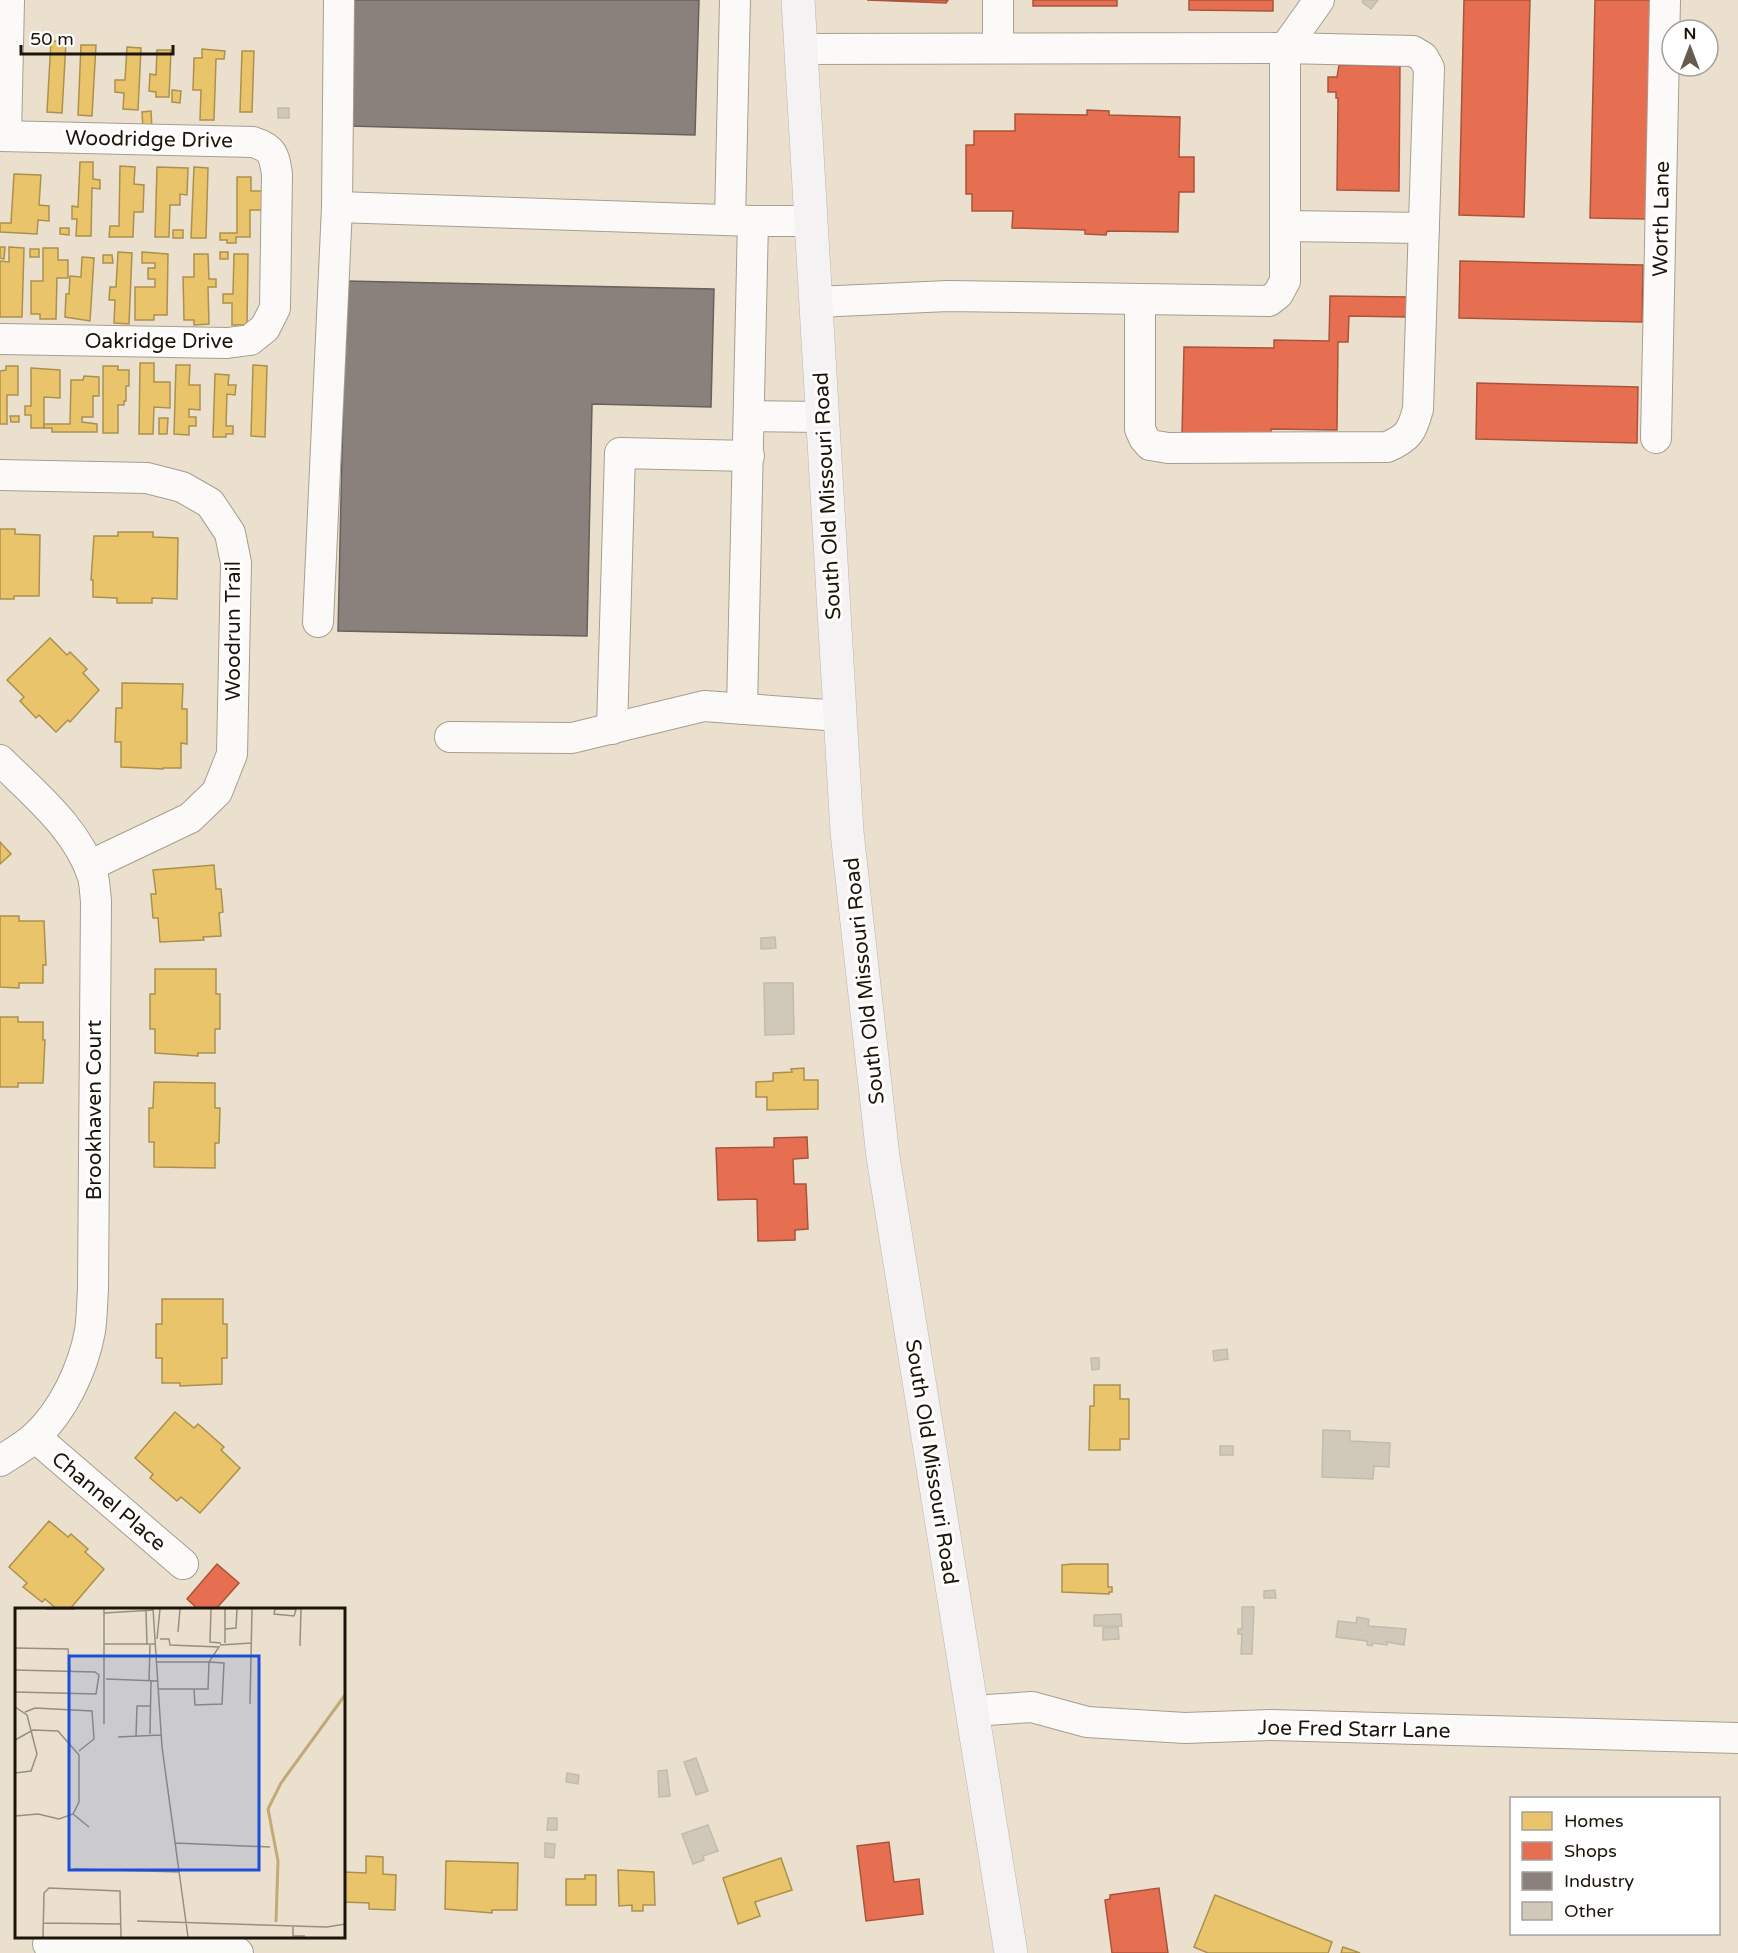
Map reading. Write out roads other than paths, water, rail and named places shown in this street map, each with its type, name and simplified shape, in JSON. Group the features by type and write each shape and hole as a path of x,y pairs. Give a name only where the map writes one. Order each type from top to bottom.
{"main road":[{"name":"South Old Missouri Road","path":"798,0 848,832 883,1157 1011,1953"}],"street":[{"path":"3,136 9,0"},
{"path":"318,622 336,207 339,0"},
{"path":"735,0 749,416 742,709"},
{"path":"998,0 998,48"},
{"path":"816,302 948,296 1269,301 1278,294 1285,281 1285,48 1319,0"},
{"name":"Worth Lane","path":"1656,438 1665,0"},
{"path":"801,49 1285,48 1413,51 1423,57 1429,68 1418,409 1414,427 1403,440 1387,447 1168,448 1150,445 1140,429 1140,299"},
{"name":"Woodridge Drive","path":"3,136 253,142 265,146 274,155 277,174"},
{"name":"Oakridge Drive","path":"0,339 227,343 250,340 265,328 275,308 277,174"},
{"path":"336,207 741,221 811,221"},
{"path":"1285,226 1424,228"},
{"path":"749,416 822,417"},
{"path":"612,729 620,453 749,456"},
{"name":"Woodrun Trail","path":"0,475 147,478 182,487 210,504 230,533 236,563 232,754 217,792 190,818 89,866"},
{"path":"450,737 572,738 704,706 840,716"},
{"name":"Brookhaven Court","path":"0,760 63,824 89,866 94,880 96,901 93,1289 90,1331 70,1389 56,1412 35,1437 0,1461"},
{"name":"Channel Place","path":"35,1437 183,1564"},
{"name":"Joe Fred Starr Lane","path":"972,1711 1032,1707 1087,1722 1185,1728 1271,1725 1738,1738"},
{"path":"48,1944 238,1953"}]}
